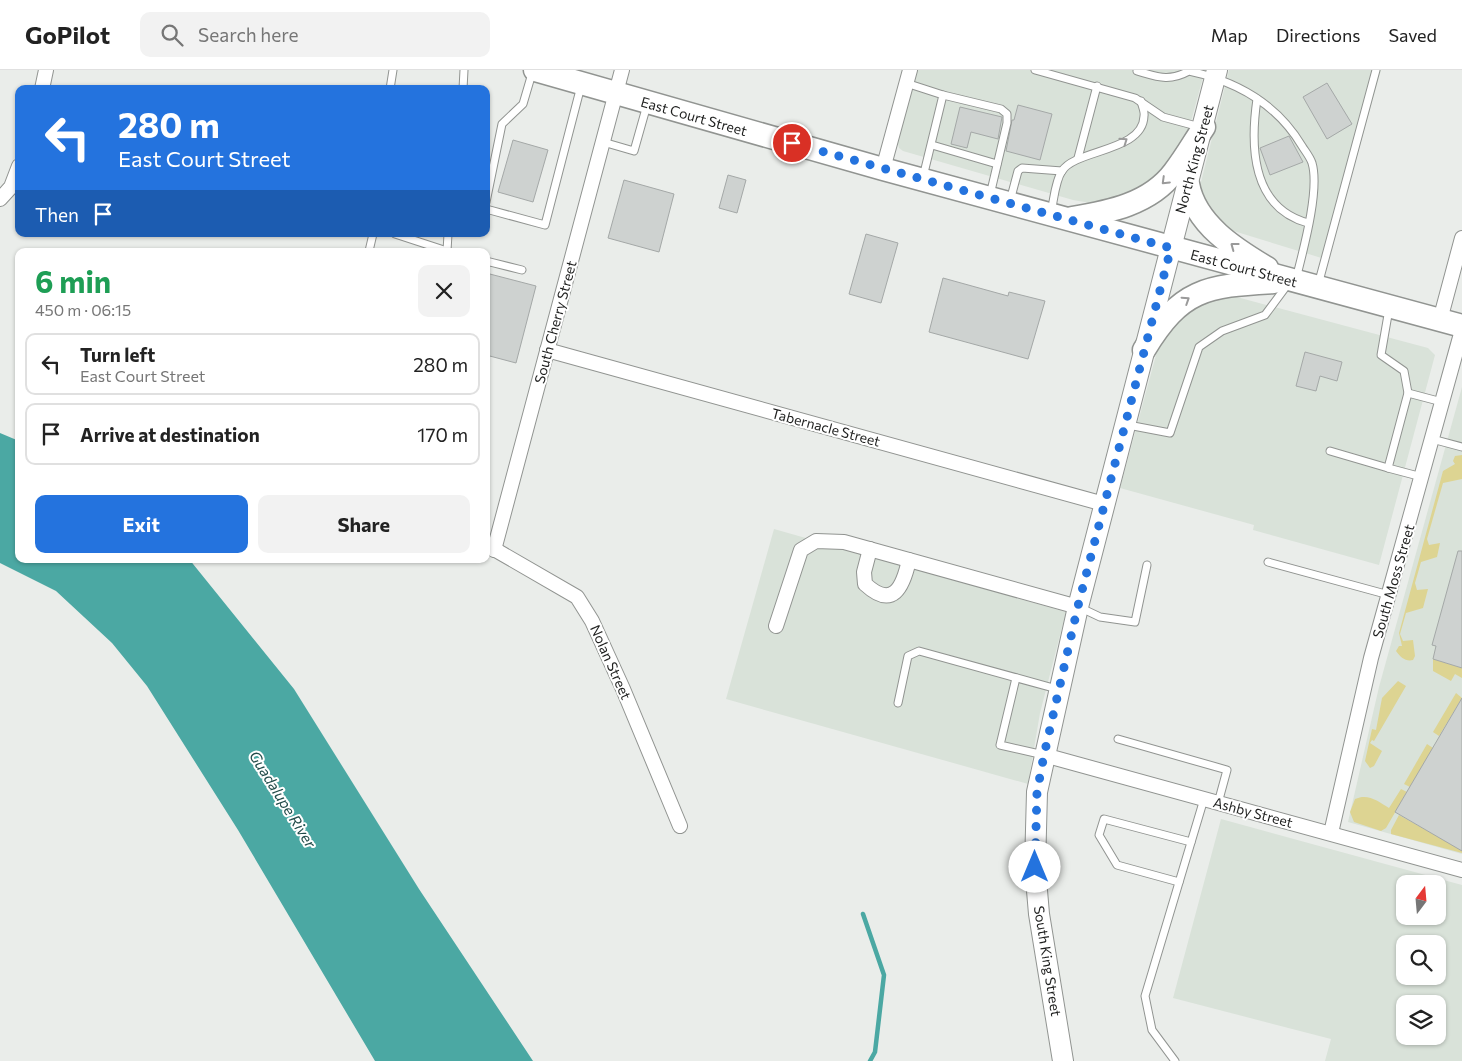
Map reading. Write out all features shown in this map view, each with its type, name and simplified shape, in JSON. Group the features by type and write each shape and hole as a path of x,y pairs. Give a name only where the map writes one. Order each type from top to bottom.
{"main road":[{"name":"East Court Street","path":"534,70 922,180 1440,320 1462,328"},
{"name":"North King Street","path":"1171,248 1204,127 1216,74"},
{"path":"1058,217 1112,210 1148,195 1174,172 1204,127"},
{"path":"1188,184 1190,198 1196,210 1216,231 1237,248 1293,281"},
{"name":"South King Street","path":"1063,1061 1039,914 1035,867 1037,792 1078,606 1171,248"},
{"path":"1144,350 1170,313 1190,296 1206,290 1293,281"}],"street":[{"path":"43,85 46,70"},
{"name":"South Cherry Street","path":"490,547 548,350 622,70"},
{"path":"883,169 908,77"},
{"path":"0,199 11,187 15,176"},
{"path":"1440,320 1462,238"},
{"name":"South Moss Street","path":"1331,834 1371,658 1462,328"},
{"name":"Tabernacle Street","path":"548,350 1104,504"},
{"path":"776,626 801,550 816,540 844,542 1078,606"},
{"name":"Nolan Street","path":"490,547 577,597 592,621 619,680 680,826"},
{"path":"870,549 864,572 865,584 873,592 886,596 898,592 905,579 909,560"},
{"name":"Ashby Street","path":"1044,755 1462,870"}],"lane":[{"path":"391,85 393,70"},
{"path":"463,85 464,70"},
{"path":"490,182 502,124 523,104 534,70"},
{"path":"1035,70 1097,86 1141,101 1164,117 1204,127"},
{"path":"1318,288 1376,70"},
{"path":"1125,425 1170,433 1199,346 1222,331 1264,315 1293,281 1313,198 1312,163 1292,128 1273,109 1216,74 1189,71 1176,78 1164,78 1137,72"},
{"path":"908,77 943,95 1001,109 1007,114 1007,123 997,164 999,201"},
{"path":"490,210 545,225 581,84"},
{"path":"1078,158 1097,86"},
{"path":"922,180 943,95"},
{"path":"1257,99 1253,129 1254,159 1267,192 1276,205 1295,220 1308,223"},
{"path":"999,201 1018,171 1022,168 1062,171 1078,158 1116,147 1140,128 1144,117 1141,101"},
{"path":"603,142 634,151 647,103"},
{"path":"932,145 997,164"},
{"path":"1058,217 1062,171"},
{"path":"404,237 438,248"},
{"path":"490,262 522,270"},
{"path":"1388,468 1408,393 1404,371 1381,355 1390,307"},
{"path":"1408,393 1442,402"},
{"path":"1432,439 1462,447"},
{"path":"1330,451 1422,477"},
{"path":"1268,562 1389,595"},
{"path":"1078,606 1100,617 1135,622 1147,565"},
{"path":"898,703 908,656 919,651 1060,690"},
{"path":"1016,678 1000,745 1044,755"},
{"path":"1118,739 1227,770 1218,803"},
{"path":"1175,1061 1152,1030 1145,996 1204,799"},
{"path":"1179,882 1116,865 1099,835 1104,819 1191,842"}],"shaded area":[{"path":"916,70 1205,70 1186,140 1143,192 1096,204 1073,200 903,151 899,148 897,140"},
{"path":"1229,70 1381,70 1328,260 1227,229 1204,207 1200,186"},
{"path":"1233,296 1428,348 1435,355 1379,565 1253,530 1254,525 1120,488 1159,344 1190,305"},
{"path":"1462,387 1462,854 1348,822 1379,687"},
{"path":"1462,455 1462,479 1443,483 1427,539 1429,545 1440,543 1437,557 1421,562 1415,583 1417,590 1428,589 1423,608 1406,613 1400,634 1403,641 1413,640 1415,656 1413,660 1406,660 1396,651 1399,646 1402,646 1399,633 1443,471 1455,464 1453,461 1455,456"},
{"path":"774,529 1066,612 1040,713 1028,784 726,699"},
{"path":"1433,659 1459,667 1462,663 1462,678 1455,674 1451,681 1433,671"},
{"path":"1398,681 1406,686 1374,741 1372,740 1370,743 1382,751 1374,766 1370,768 1365,761 1372,729 1376,730 1382,698"},
{"path":"1456,693 1462,698 1439,736 1433,732"},
{"path":"1427,744 1433,748 1410,787 1404,784"},
{"path":"1401,789 1407,792 1386,828 1381,831 1354,822 1350,812 1355,799 1369,797 1389,808"},
{"path":"1399,815 1458,848 1462,843 1462,853 1391,834 1391,830"},
{"path":"1221,819 1425,875 1396,875 1396,925 1446,925 1446,881 1462,885 1462,1061 1325,1061 1331,1039 1173,998"}],"water":[{"name":"Guadalupe River","path":"0,433 15,439 15,563 192,563 294,689 419,889 533,1061 375,1061 238,830 147,686 112,643 56,591 0,563"}],"building":[{"path":"1327,83 1352,124 1327,139 1303,97"},
{"path":"1018,105 1052,114 1040,160 1006,151 1012,120 1014,120"},
{"path":"960,107 1002,117 998,139 971,132 967,148 951,144"},
{"path":"1289,136 1303,162 1270,175 1260,148"},
{"path":"513,140 548,150 533,202 498,192"},
{"path":"728,175 746,180 737,213 719,208"},
{"path":"624,180 674,194 659,252 608,238"},
{"path":"866,234 898,243 881,303 849,294"},
{"path":"490,274 536,286 516,363 490,356"},
{"path":"943,278 1008,296 1009,292 1045,301 1028,359 929,332"},
{"path":"1305,352 1342,362 1337,381 1320,376 1316,391 1296,386"},
{"path":"1458,551 1462,551 1462,668 1433,659 1436,646 1432,645"},
{"path":"1462,698 1462,851 1395,812"}],"waterway":[{"path":"863,914 884,975 875,1052 870,1061"}],"route":[{"path":"792,143 1171,248 1078,606 1044,755 1037,792 1035,867"}]}
